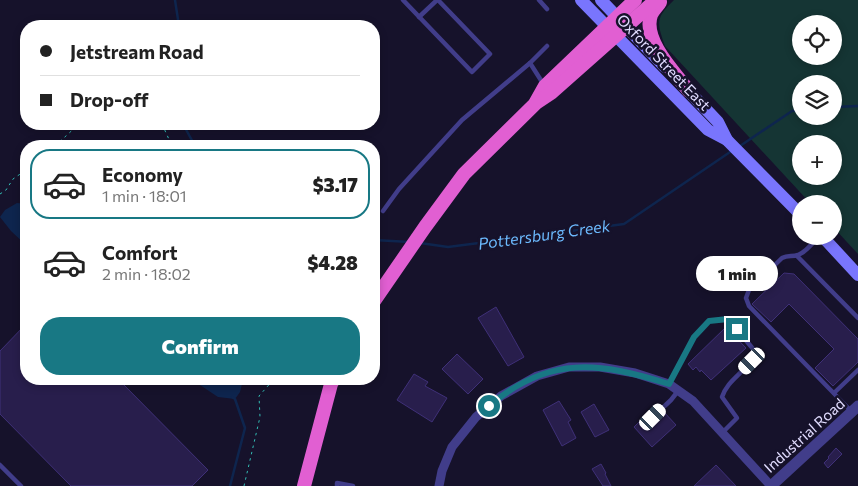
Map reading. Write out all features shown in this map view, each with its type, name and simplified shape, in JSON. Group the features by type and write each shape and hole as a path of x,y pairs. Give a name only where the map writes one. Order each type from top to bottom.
{"highway":[{"path":"380,292 464,174 536,103 551,94 616,27 635,0"},
{"path":"536,103 545,86 616,27 656,0"},
{"path":"661,0 651,15 650,27 652,38 660,54 689,91"},
{"path":"304,486 331,385"}],"main road":[{"name":"Oxford Street East","path":"581,0 616,27 689,91 718,122 727,140"},
{"name":"Oxford Street East","path":"601,0 616,27 708,130 727,140 792,206"},
{"path":"830,245 858,275"}],"street":[{"path":"439,486 442,470 452,446 476,417 501,396 537,376 569,367 600,367 635,373 669,384 693,402 771,486"},
{"name":"Industrial Road","path":"771,486 855,409"}],"lane":[{"path":"403,0 419,17 472,72 490,54 438,0 419,17"},
{"path":"539,0 547,9"},
{"path":"383,211 399,189 462,120 530,63 547,46"},
{"path":"530,63 545,86"},
{"path":"811,245 796,256 787,255 782,258 749,290 746,298 749,306 834,393 855,409"},
{"path":"796,256 858,318"},
{"path":"669,384 694,337 709,321 728,319 754,350 752,361 725,388 722,397 737,418 722,433"},
{"path":"834,393 858,370"},
{"path":"653,417 678,391"},
{"path":"0,465 21,486"},
{"path":"337,486 337,483 353,486"}],"path":[{"path":"62,140 72,130"},
{"path":"0,194 20,174"},
{"path":"244,486 260,416 259,396 269,385"}],"green space":[{"path":"674,0 858,0 858,254 842,237 842,195 803,195 793,185 842,185 842,135 792,135 792,183 665,46 659,26 663,12"}],"water":[{"path":"17,203 20,203 20,239 0,217 5,210"},
{"path":"200,385 242,385 235,399 218,397"}],"building":[{"path":"784,273 794,274 858,339 858,362 833,386 815,368 834,349 789,304 771,322 752,304"},
{"path":"496,307 524,357 508,366 478,318"},
{"path":"726,327 746,348 711,380 701,370 700,372 696,367 693,370 688,364"},
{"path":"20,330 20,385 124,385 208,470 192,486 71,486 0,414 0,351"},
{"path":"457,354 483,379 468,394 442,369"},
{"path":"414,374 428,382 425,386 447,398 432,422 397,400"},
{"path":"559,401 571,420 568,422 576,438 562,446 543,410"},
{"path":"594,404 609,430 595,437 581,412"},
{"path":"664,412 676,425 652,447 634,427 641,420 646,420 650,424"},
{"path":"836,448 842,454 828,468 824,463"},
{"path":"601,464 611,486 603,486 592,469"},
{"path":"716,465 736,486 694,486"}],"waterway":[{"name":"Pottersburg Creek","path":"175,0 178,20"},
{"name":"Pottersburg Creek","path":"842,107 858,106"},
{"name":"Pottersburg Creek","path":"740,146 792,111"},
{"name":"Pottersburg Creek","path":"186,130 192,140"},
{"name":"Pottersburg Creek","path":"420,243 448,247 624,224 733,150"},
{"name":"Pottersburg Creek","path":"380,240 410,242"},
{"path":"230,486 245,428 235,399 232,397"}],"route":[{"path":"489,406 501,396 537,376 569,367 600,367 635,373 669,384 694,337 709,321 728,319 737,329"}]}
